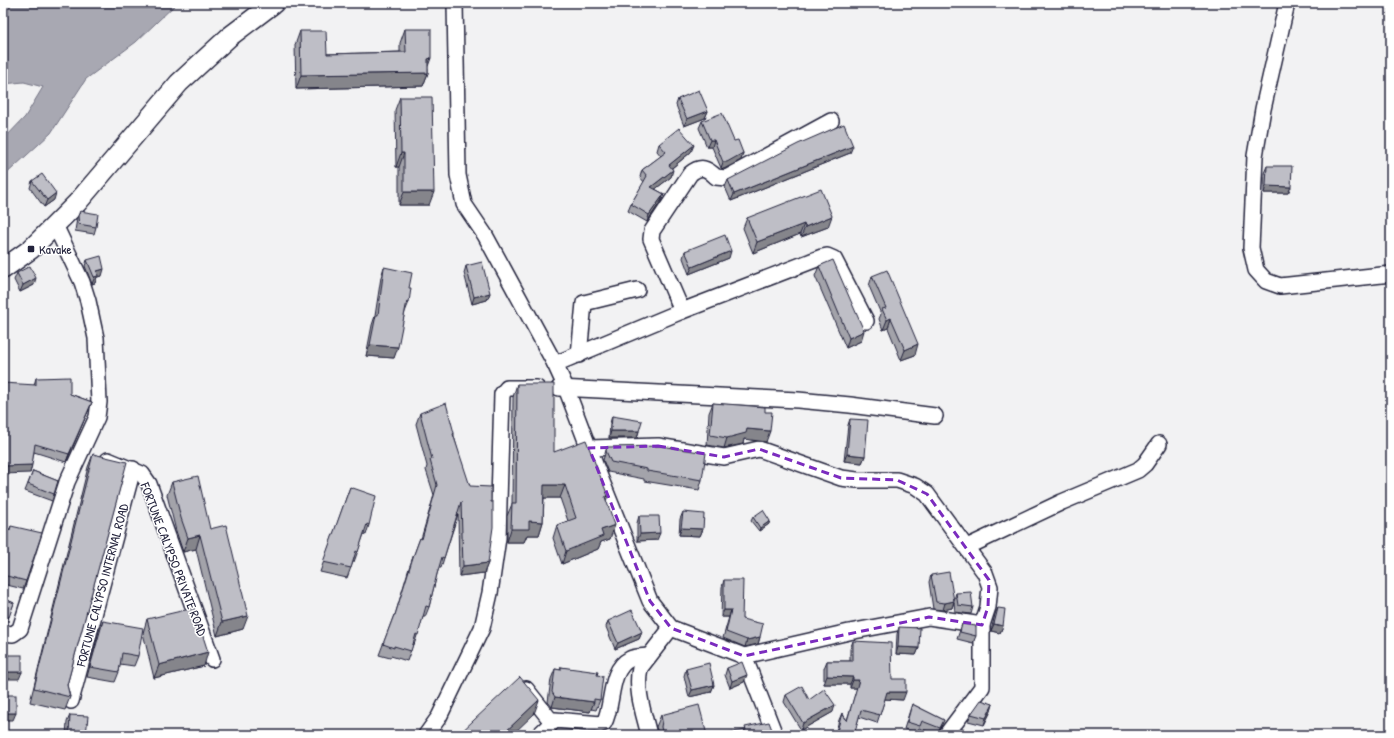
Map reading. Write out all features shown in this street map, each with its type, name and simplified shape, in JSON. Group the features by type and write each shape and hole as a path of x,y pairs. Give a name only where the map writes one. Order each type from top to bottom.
{"main road":[{"path":"3,269 31,249 77,203 179,83 229,37 274,3"}],"street":[{"path":"455,3 458,175 464,204 485,235 555,364 566,388 650,601 670,628 744,656 849,632 929,617 982,625"},
{"path":"1287,3 1263,109 1255,156 1251,248 1256,270 1266,281 1280,286 1391,274"},
{"path":"682,311 651,239 652,231 690,174 697,169 702,168 708,169 716,177 726,178 831,121"},
{"path":"3,633 13,634 20,629 67,482 97,417 99,402 96,338 82,282 55,225"},
{"path":"555,364 682,311 822,256 827,256 834,259 866,321"},
{"path":"579,355 584,303 637,290"},
{"path":"426,735 442,711 476,642 482,628 489,600 498,538 499,475 504,390 507,388 566,388 798,400 850,404 934,416"},
{"path":"967,547 1062,502 1138,470 1145,464 1160,444"},
{"path":"589,448 658,446 724,457 759,449 841,478 857,480 897,480 915,486 927,494 967,547 988,580 988,607 982,625 982,687 946,735"},
{"name":"FORTUNE CALYPSO PRIVATE ROAD","path":"82,451 133,469 142,474 149,484 212,659"},
{"name":"FORTUNE CALYPSO INTERNAL ROAD","path":"71,702 133,469"},
{"path":"649,735 638,680 640,668 657,648 670,628"},
{"path":"539,735 552,722 559,720 604,723 614,683 621,668 631,658 649,656"},
{"path":"744,656 775,735"},
{"path":"526,689 552,722"}],"highlighted area":[{"path":"658,446 724,457 759,449 841,478 897,480 927,494 989,580 988,607 982,625 929,617 744,656 671,628 650,601 589,448"}],"shaded area":[{"path":"3,3 177,3 136,42 86,79 51,133 3,177 3,140 25,117 43,87 24,82 3,84"}],"building":[{"path":"405,29 431,29 431,58 428,59 428,73 301,75 300,31 326,31 327,54 406,52"},
{"path":"699,90 708,111 687,119 678,99"},
{"path":"400,97 432,97 434,192 404,192 404,153 401,153"},
{"path":"722,113 734,141 738,140 743,153 727,162 723,162 714,140 710,140 702,121"},
{"path":"844,124 853,146 734,194 728,180 798,144"},
{"path":"679,128 694,145 669,165 673,170 651,187 664,194 649,215 631,204 647,176 642,170 666,152 659,144"},
{"path":"1267,166 1292,166 1291,187 1266,186"},
{"path":"42,174 56,193 47,200 32,181"},
{"path":"821,189 832,216 805,227 804,224 757,242 747,218"},
{"path":"80,211 98,214 96,227 78,224"},
{"path":"725,235 731,251 692,267 685,251"},
{"path":"101,256 104,269 97,271 98,276 94,277 87,260"},
{"path":"833,260 864,331 849,338 819,266"},
{"path":"482,262 490,293 474,297 466,266"},
{"path":"30,266 36,278 23,285 17,273"},
{"path":"384,267 412,273 409,288 411,288 409,302 407,301 398,347 370,345 376,315 378,315"},
{"path":"887,270 918,344 905,350 891,318 887,320 882,309 886,308 872,276"},
{"path":"70,377 70,394 92,402 69,454 35,444 32,465 3,466 3,383 36,385 36,378"},
{"path":"517,384 554,384 554,452 586,440 608,496 605,497 615,525 601,530 603,536 566,551 557,525 576,518 565,485 544,485 543,522 529,521 529,529 511,529 512,503 516,503"},
{"path":"446,403 453,434 470,486 491,487 491,502 493,502 493,527 488,563 463,566 461,502 444,558 442,557 429,607 426,606 418,635 416,634 411,651 394,646 394,648 383,644 395,615 420,538 422,539 437,485 420,413"},
{"path":"713,403 765,407 765,412 772,412 770,431 747,429 746,433 727,438 710,435"},
{"path":"612,416 642,421 639,431 611,431"},
{"path":"850,419 868,420 865,456 847,454"},
{"path":"661,446 706,453 702,480 647,471 647,469 611,462 606,451 607,447"},
{"path":"93,454 127,462 67,685 70,697 34,688"},
{"path":"33,471 58,481 54,494 28,484"},
{"path":"198,476 210,529 226,525 248,616 222,622 200,535 188,538 181,518 172,482"},
{"path":"350,487 376,496 369,525 367,524 351,568 323,562"},
{"path":"763,510 770,521 760,528 753,517"},
{"path":"683,512 704,514 703,529 681,528"},
{"path":"639,516 659,516 660,533 640,534"},
{"path":"11,526 42,533 26,581 3,575 3,528 10,530"},
{"path":"949,572 954,601 945,603 936,602 931,575"},
{"path":"724,580 743,580 742,619 763,624 760,637 747,640 726,632 731,610 724,610"},
{"path":"971,592 973,607 958,605 956,593"},
{"path":"3,598 14,603 9,617 3,615"},
{"path":"194,608 208,652 159,665 147,619"},
{"path":"998,608 1005,609 1003,626 994,624"},
{"path":"632,610 642,632 618,643 608,621"},
{"path":"103,621 143,628 138,656 122,653 119,672 90,667"},
{"path":"962,624 976,626 976,636 960,632"},
{"path":"899,627 920,628 919,648 898,647"},
{"path":"853,641 891,643 892,679 906,679 906,692 887,692 880,715 861,710 854,735 836,735 842,713 847,721 859,680 853,680 853,677 827,676 827,661 853,661"},
{"path":"3,655 22,655 22,672 3,672"},
{"path":"742,662 747,675 732,681 727,668"},
{"path":"709,663 714,685 692,690 686,669"},
{"path":"561,667 598,672 597,675 603,676 600,700 594,699 594,702 555,697 552,692 555,669 561,670"},
{"path":"520,677 539,700 502,735 458,735"},
{"path":"802,686 809,700 824,689 835,705 803,723 786,695"},
{"path":"3,695 16,695 16,713 3,713"},
{"path":"981,700 993,704 986,718 971,714"},
{"path":"912,704 944,720 940,728 922,721 920,726 907,722"},
{"path":"699,705 707,735 663,735 661,715"},
{"path":"70,715 88,716 86,735 69,734"},
{"path":"769,722 774,735 712,735 746,730 745,727"},
{"path":"960,728 976,735 953,735"}],"place":[{"name":"Kavake","path":"31,249"}]}
